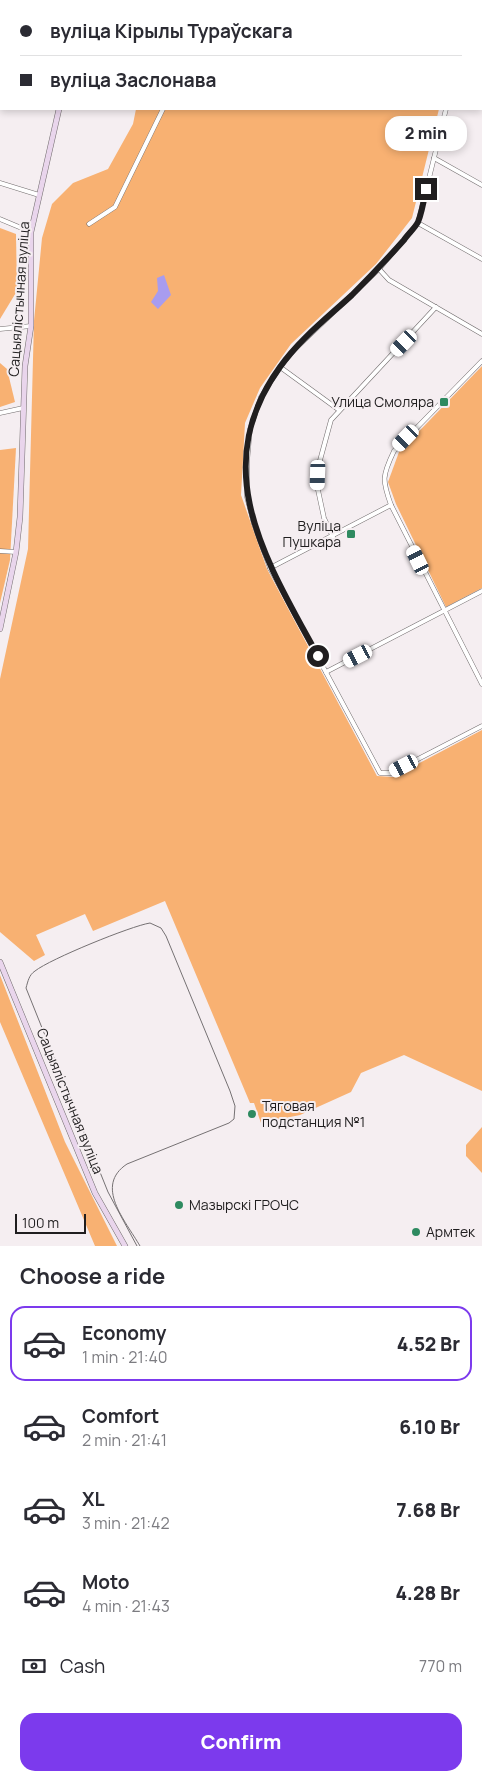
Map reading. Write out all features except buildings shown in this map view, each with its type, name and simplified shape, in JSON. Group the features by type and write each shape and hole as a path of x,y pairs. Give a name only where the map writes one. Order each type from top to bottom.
{"main road":[{"name":"Сацыялістычная вуліца","path":"0,629 16,552 20,517 24,408 31,326 32,232 59,110"},
{"name":"Сацыялістычная вуліца","path":"0,962 96,1193 125,1246"}],"street":[{"path":"89,224 115,207 163,110"},
{"path":"446,110 418,223 379,269 295,349 280,367 261,398 250,429 247,497 254,524 270,568 380,772 391,773 482,726"},
{"path":"434,158 482,185"},
{"path":"0,183 39,195"},
{"path":"0,219 32,232"},
{"path":"418,223 482,259"},
{"path":"379,269 389,280 482,334"},
{"path":"333,537 324,518 318,490 318,464 331,420 436,308"},
{"path":"0,329 31,326"},
{"path":"482,361 394,451 387,464 383,482 391,505 482,684"},
{"path":"280,367 339,410"},
{"path":"0,413 24,408"},
{"path":"270,568 333,537 391,505"},
{"path":"0,551 16,552"},
{"path":"326,672 482,591"}],"shaded area":[{"path":"136,110 439,110 412,218 376,264 291,344 260,388 245,423 241,495 267,569 377,776 393,777 482,730 482,1091 404,1055 361,1073 351,1092 300,1115 261,1123 254,1103 250,1103 165,901 93,931 85,914 36,935 45,955 34,961 0,932 0,679 28,549 34,321 42,238 52,204 73,183 108,169 133,124"},
{"path":"0,228 16,234 17,291 0,319"},
{"path":"164,275 171,295 158,309 151,302 158,291 157,278"},
{"path":"0,363 7,369 15,402 0,407"},
{"path":"482,366 482,588 446,607 396,504 388,482 399,452"},
{"path":"16,448 10,560 0,603 0,450"},
{"path":"0,975 65,1142 117,1246 95,1246 0,1022"},
{"path":"482,1127 482,1173 466,1156 466,1145"}],"tram line":[{"path":"137,1246 108,1192 26,988 31,974 43,966 91,944 150,923 161,928 166,936 235,1106 234,1119 229,1123 127,1164 117,1173 113,1182 116,1204 140,1246"}],"place":[{"name":"Улица Смоляра","path":"444,402"},
{"name":"Вуліца Пушкара","path":"351,534"},
{"name":"Тяговая подстанция №1","path":"252,1114"},
{"name":"Мазырскі ГРОЧС","path":"179,1205"},
{"name":"Армтек","path":"416,1232"}],"route":[{"path":"318,656 270,568 254,524 247,497 250,429 261,398 280,367 295,349 379,269 418,223 426,189"}]}
